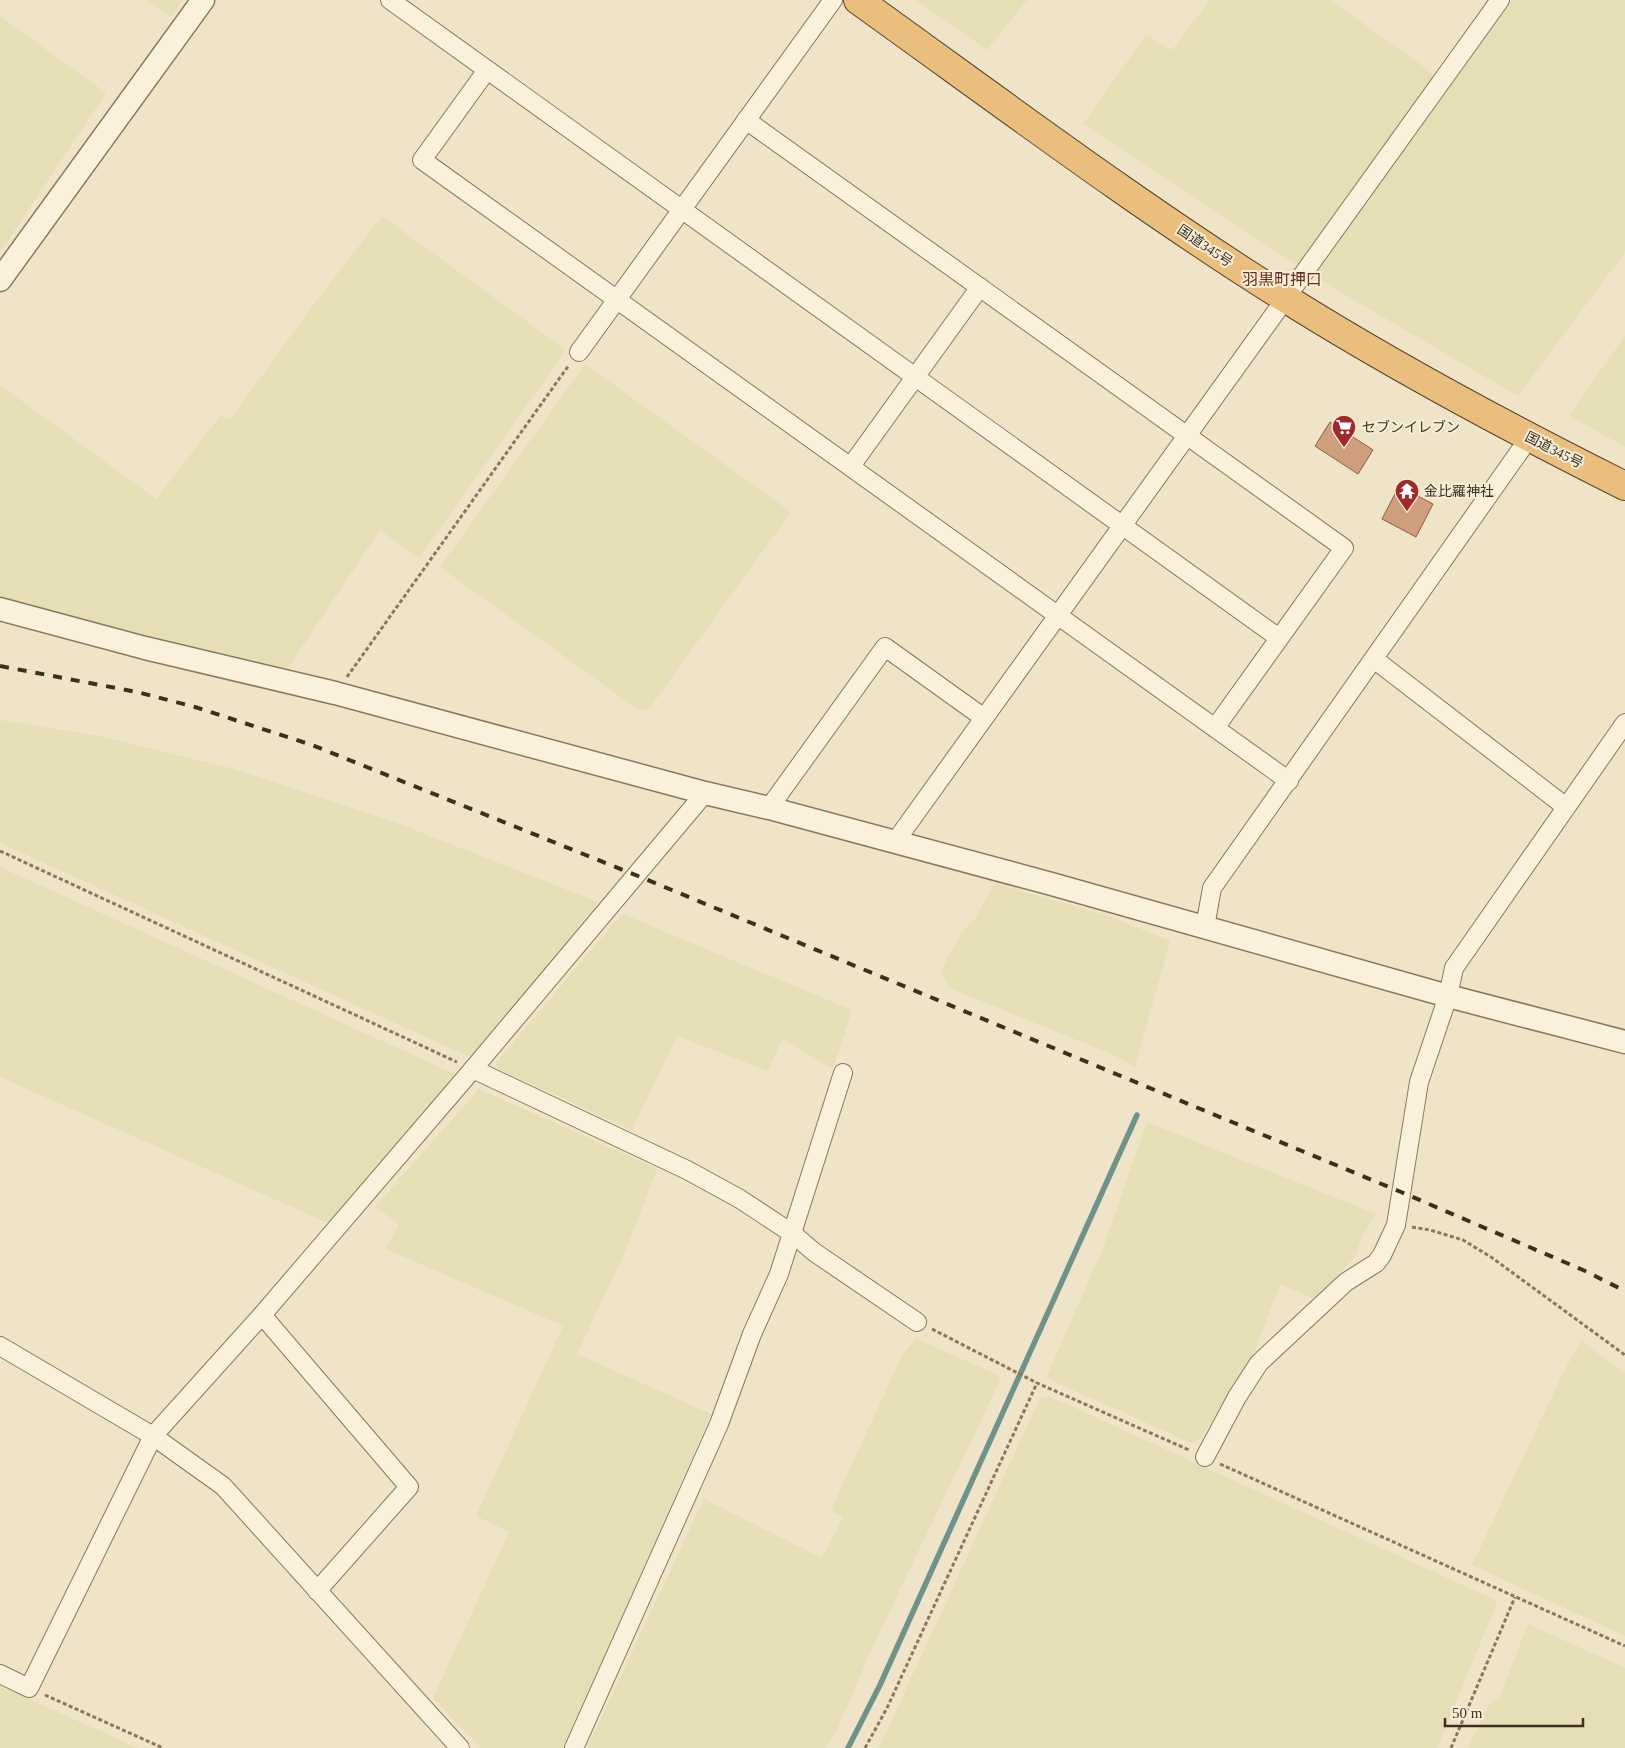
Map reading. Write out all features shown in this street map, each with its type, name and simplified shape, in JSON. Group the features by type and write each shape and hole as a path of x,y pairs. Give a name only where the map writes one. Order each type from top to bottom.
{"highway":[{"name":"国道345号","path":"858,0 1137,200 1285,298 1405,371 1529,438 1625,486"}],"street":[{"path":"0,280 203,0"},
{"path":"390,0 1279,638"},
{"path":"579,352 833,0"},
{"path":"895,842 1500,0"},
{"path":"487,70 422,160 1289,781"},
{"path":"746,120 1344,548 1215,728"},
{"path":"851,466 980,287"},
{"path":"1205,927 1212,888 1529,438"},
{"path":"0,609 145,648 335,693 706,793 769,808 1205,927 1448,996 1625,1042"},
{"path":"769,808 885,647 984,718"},
{"path":"1374,659 1566,807"},
{"path":"1204,1457 1237,1397 1259,1363 1346,1282 1376,1263 1396,1225 1419,1082 1448,996 1454,968 1625,723"},
{"path":"0,1674 29,1688 154,1436 262,1315 473,1070 706,793"},
{"path":"473,1070 687,1170 740,1199 793,1234 814,1252 918,1322"},
{"path":"574,1748 719,1424 752,1334 779,1274 843,1073"},
{"path":"262,1315 409,1487 317,1591"},
{"path":"0,1346 154,1436 223,1486 460,1748"}],"path":[{"path":"335,693 579,352"},
{"path":"0,851 473,1070"},
{"path":"1396,1225 1430,1230 1463,1240 1491,1257 1625,1355"},
{"path":"918,1322 1037,1383 1625,1646"},
{"path":"865,1748 887,1708 1037,1383"},
{"path":"1451,1748 1515,1597"},
{"path":"29,1688 163,1748"}],"shaded area":[{"path":"147,0 183,0 171,17"},
{"path":"916,0 1027,0 987,50"},
{"path":"1210,0 1330,0 1449,85 1512,0 1625,0 1625,252 1518,396 1318,279 1083,124 1146,35 1172,50"},
{"path":"0,16 106,93 0,252"},
{"path":"382,216 566,350 419,558 380,530 286,671 0,597 0,385 156,499 221,415 230,420 307,313"},
{"path":"1625,336 1625,447 1569,415"},
{"path":"585,364 791,512 649,709 640,711 440,567"},
{"path":"0,720 104,737 230,768 392,821 598,902 472,1058 0,843"},
{"path":"0,867 459,1076 330,1224 0,1077"},
{"path":"997,884 1112,917 1170,941 1135,1067 1111,1054 947,987 947,983 940,972 962,932 975,919 992,887"},
{"path":"625,915 852,1010 833,1069 782,1039 768,1071 677,1036 632,1130 497,1068 496,1063 614,923"},
{"path":"479,1089 657,1169 625,1252 577,1354 711,1414 564,1748 481,1748 433,1698 509,1532 476,1516 563,1326 386,1249 399,1224 375,1207"},
{"path":"1147,1122 1376,1214 1362,1237 1355,1257 1315,1299 1280,1284 1253,1356 1201,1438 1191,1443 1046,1378 1103,1248"},
{"path":"917,1339 1000,1376 999,1383 872,1648 837,1730 825,1748 587,1748 704,1499 822,1558 843,1517 831,1510 904,1351"},
{"path":"1581,1341 1625,1373 1625,1636 1472,1565 1564,1371"},
{"path":"1049,1396 1493,1599 1497,1603 1437,1748 879,1748 1040,1398"},
{"path":"1528,1624 1625,1668 1625,1748 1468,1748 1488,1706 1499,1698"},
{"path":"0,1686 138,1748 0,1748"}],"building":[{"name":"セブンイレブン","path":"1330,422 1373,450 1358,474 1315,446"},
{"name":"金比羅神社","path":"1399,486 1433,504 1416,537 1382,519"}],"waterway":[{"path":"848,1748 880,1685 1137,1115"}],"railway":[{"path":"0,666 137,692 195,707 312,745 638,876 1401,1192 1583,1270 1625,1291"}],"place":[{"name":"セブンイレブン","path":"1344,448"},
{"name":"金比羅神社","path":"1407,512"}],"district":[{"name":"羽黒町押口","path":"1282,279"}]}
